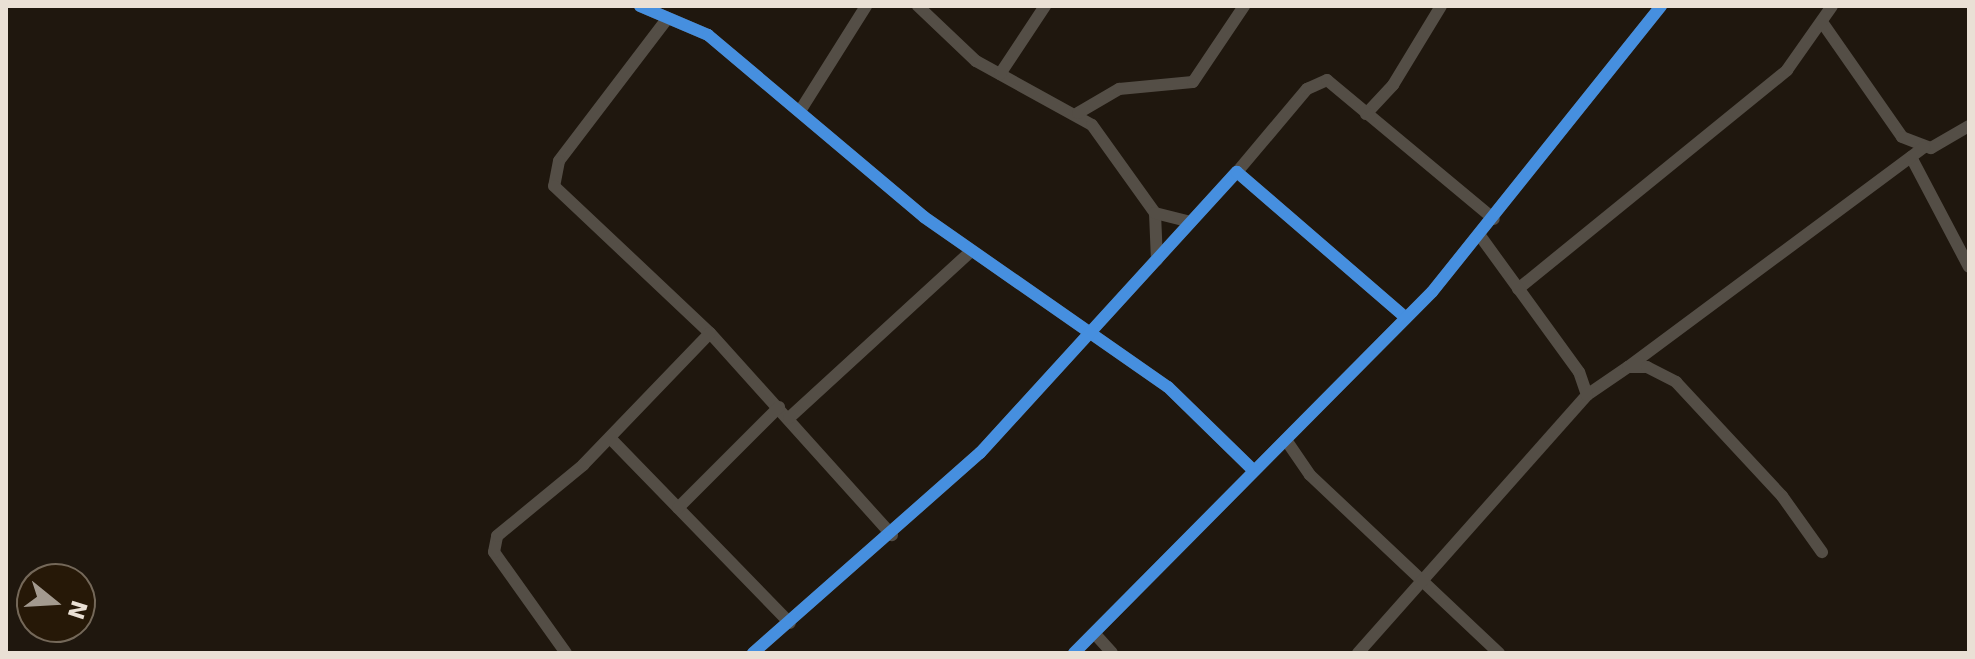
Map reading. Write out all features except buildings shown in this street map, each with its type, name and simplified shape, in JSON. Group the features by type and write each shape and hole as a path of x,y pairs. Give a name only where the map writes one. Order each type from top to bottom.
{"street":[{"path":"640,6 708,35 970,252 1168,387 1253,470"},
{"path":"800,111 866,6"},
{"path":"918,6 953,43 1000,74 1078,113 1155,213 1157,260"},
{"path":"1000,74 1045,6"},
{"path":"1078,113 1119,89 1193,82 1244,6"},
{"path":"1366,114 1393,85 1441,6"},
{"path":"1074,653 1406,318 1481,237 1661,6"},
{"path":"1518,289 1730,120 1804,53 1824,25 1832,6"},
{"path":"667,19 559,161 554,186 710,333 892,535"},
{"path":"1824,25 1902,137 1924,147"},
{"path":"753,653 892,535 1093,337 1188,221 1237,172 1307,89 1327,80 1494,219"},
{"path":"1358,653 1425,584 1587,395 1924,147 1969,126"},
{"path":"1911,157 1969,267"},
{"path":"1237,172 1406,318"},
{"path":"1155,213 1188,221"},
{"path":"1481,237 1579,372 1587,395"},
{"path":"789,418 970,252"},
{"path":"566,653 494,552 497,536 610,438 710,333"},
{"path":"1628,367 1647,367 1691,393 1822,552"},
{"path":"678,508 779,407"},
{"path":"610,438 790,623"},
{"path":"1286,440 1310,475 1499,653"},
{"path":"1095,634 1112,653"}],"cycle path":[{"path":"640,6 708,35 924,217 1168,387 1253,470"},
{"path":"1074,653 1432,292 1661,6"},
{"path":"753,653 980,453 1237,172 1406,318"}]}
